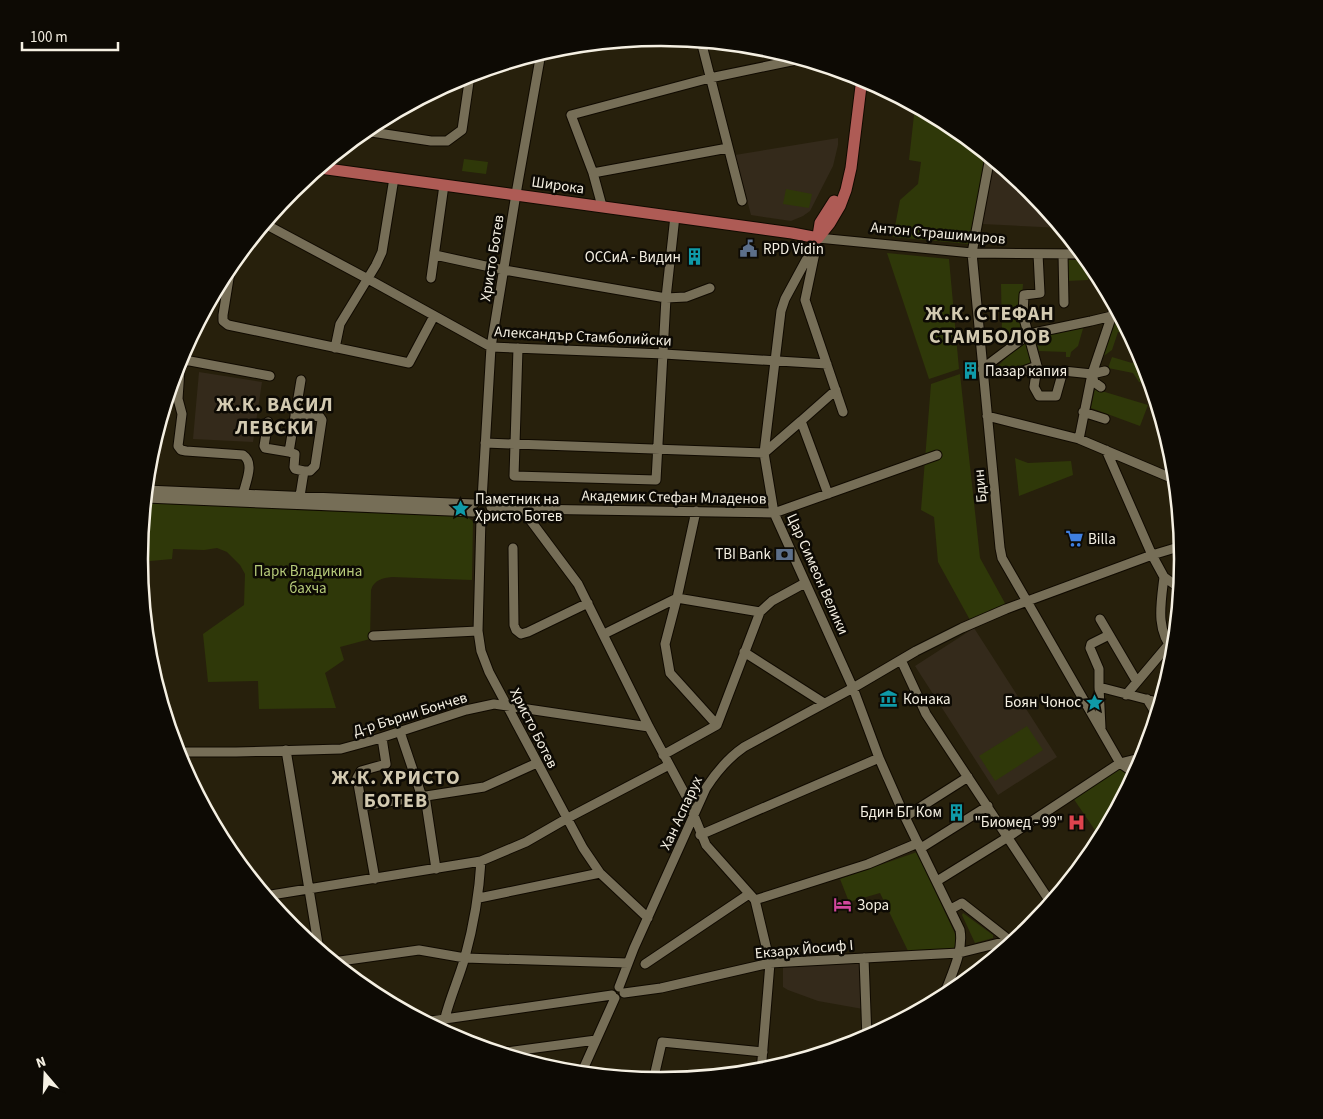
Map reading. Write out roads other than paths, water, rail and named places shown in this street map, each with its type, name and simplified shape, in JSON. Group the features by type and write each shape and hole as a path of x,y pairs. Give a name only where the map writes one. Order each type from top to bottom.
{"main road":[{"name":"Цар Симеон Велики","path":"818,238 840,206 846,190 851,168 861,86"},
{"name":"Широка","path":"329,169 792,233"},
{"name":"Антон Страшимиров","path":"792,233 818,238"}],"street":[{"path":"703,48 742,201"},
{"name":"Христо Ботев","path":"476,505 485,444 491,347 540,61"},
{"path":"602,206 593,173 571,115 710,79 787,62"},
{"path":"376,133 431,141 447,141 462,130 469,84"},
{"path":"593,173 728,148"},
{"name":"Бдин","path":"989,164 972,253 1002,558 1120,763 1130,770"},
{"path":"335,348 340,324 382,252 394,178"},
{"path":"431,278 444,185"},
{"path":"518,348 514,476 656,480 666,298 676,216"},
{"name":"Александър Стамболийски","path":"271,227 368,278 491,347 664,354 827,364"},
{"path":"818,238 805,300 844,412"},
{"name":"Антон Страшимиров","path":"818,238 972,253 1074,254"},
{"name":"Цар Симеон Велики","path":"818,238 785,299 778,325 764,453 774,513 854,688 879,758 905,817 951,909 961,935 959,953"},
{"path":"1038,254 1040,293 1024,295 1023,315 1037,366 1034,387 1039,396 1056,396 1063,371 1092,374 1105,371"},
{"path":"1063,254 1064,302"},
{"path":"434,255 504,270 666,298 686,297 710,288"},
{"path":"223,293 224,321 228,325 409,363 434,316"},
{"path":"982,369 1029,334 1112,316"},
{"path":"1079,439 1092,374 1112,316"},
{"path":"188,362 270,376"},
{"path":"1018,373 1037,366"},
{"path":"1092,374 1094,382 1101,387"},
{"path":"289,452 301,380"},
{"path":"179,384 178,399 182,414 178,446 180,450 243,455 250,464 243,494"},
{"path":"485,444 764,453 836,390"},
{"path":"1083,412 1104,419"},
{"path":"268,422 264,446 295,454 295,469 310,471 315,466 322,420 318,417 295,414"},
{"path":"987,416 1079,439 1168,476"},
{"path":"801,421 828,494"},
{"path":"1106,450 1152,555 1164,577 1174,584"},
{"name":"Академик Стефан Младенов","path":"490,507 774,513 937,455"},
{"path":"300,496 304,471"},
{"path":"153,490 476,505"},
{"path":"152,498 476,505 488,503 490,507 489,514 481,518 476,516 476,505"},
{"path":"522,509 578,584 663,755 686,796 700,835 712,853 752,897 770,963 762,1063"},
{"path":"696,511 665,644 670,673 717,725"},
{"name":"Христо Ботев","path":"481,518 478,631 489,672 566,819 600,873 648,918"},
{"path":"513,548 514,625 521,634 588,603"},
{"name":"Хан Аспарух","path":"621,990 628,963 693,815 714,775 734,754 962,628 1028,601 1175,548"},
{"path":"1164,577 1160,616 1163,633 1168,641"},
{"path":"663,755 717,725 760,612 772,601 805,583"},
{"path":"604,634 677,598 760,612"},
{"path":"1100,620 1137,682"},
{"path":"373,636 478,631"},
{"path":"1102,730 1099,669 1090,648 1091,644 1110,635"},
{"path":"744,652 824,703"},
{"path":"1126,695 1166,654"},
{"path":"901,660 926,714 1047,898"},
{"path":"1099,687 1154,701"},
{"path":"1147,699 1153,708"},
{"name":"Д-р Бърни Бончев","path":"185,752 342,749 382,738 466,710 494,704 649,727"},
{"path":"400,732 423,797 436,868"},
{"path":"375,879 356,778 361,770 386,764 382,738"},
{"path":"286,750 318,940"},
{"path":"700,835 879,758"},
{"path":"936,881 992,848 1120,763 1134,759"},
{"path":"362,806 484,787 537,763"},
{"path":"273,895 481,861 526,842 669,765"},
{"path":"905,817 968,777"},
{"path":"645,964 752,897 868,864 920,846 988,806"},
{"path":"443,1024 465,958 479,898 481,861"},
{"path":"479,898 600,873"},
{"path":"951,909 962,903 1008,937"},
{"name":"Екзарх Йосиф I","path":"621,990 661,988 770,963 959,953 1001,944"},
{"path":"342,961 419,950 465,958 628,963"},
{"path":"947,986 959,953"},
{"path":"864,958 867,1030"},
{"path":"584,1066 613,996 612,990 621,990"},
{"path":"435,1020 613,996"},
{"path":"514,1051 596,1040"},
{"path":"655,1073 662,1042 763,1052"}],"place":[{"name":"RPD Vidin","path":"749,249"},
{"name":"ОССиА - Видин","path":"695,257"},
{"name":"Пазар капия","path":"971,371"},
{"name":"Паметник на Христо Ботев","path":"461,508"},
{"name":"Billa","path":"1074,539"},
{"name":"TBI Bank","path":"785,554"},
{"name":"Конака","path":"889,699"},
{"name":"Боян Чонос","path":"1095,702"},
{"name":"Бдин БГ Ком","path":"956,812"},
{"name":"\"Биомед - 99\"","path":"1077,822"},
{"name":"Зора","path":"843,905"}],"district":[{"name":"Ж.К. СТЕФАН СТАМБОЛОВ","path":"990,324"},
{"name":"Ж.К. ВАСИЛ ЛЕВСКИ","path":"275,416"},
{"name":"Ж.К. ХРИСТО БОТЕВ","path":"396,788"}],"park label":[{"name":"Парк Владикина бахча","path":"308,580"}]}
